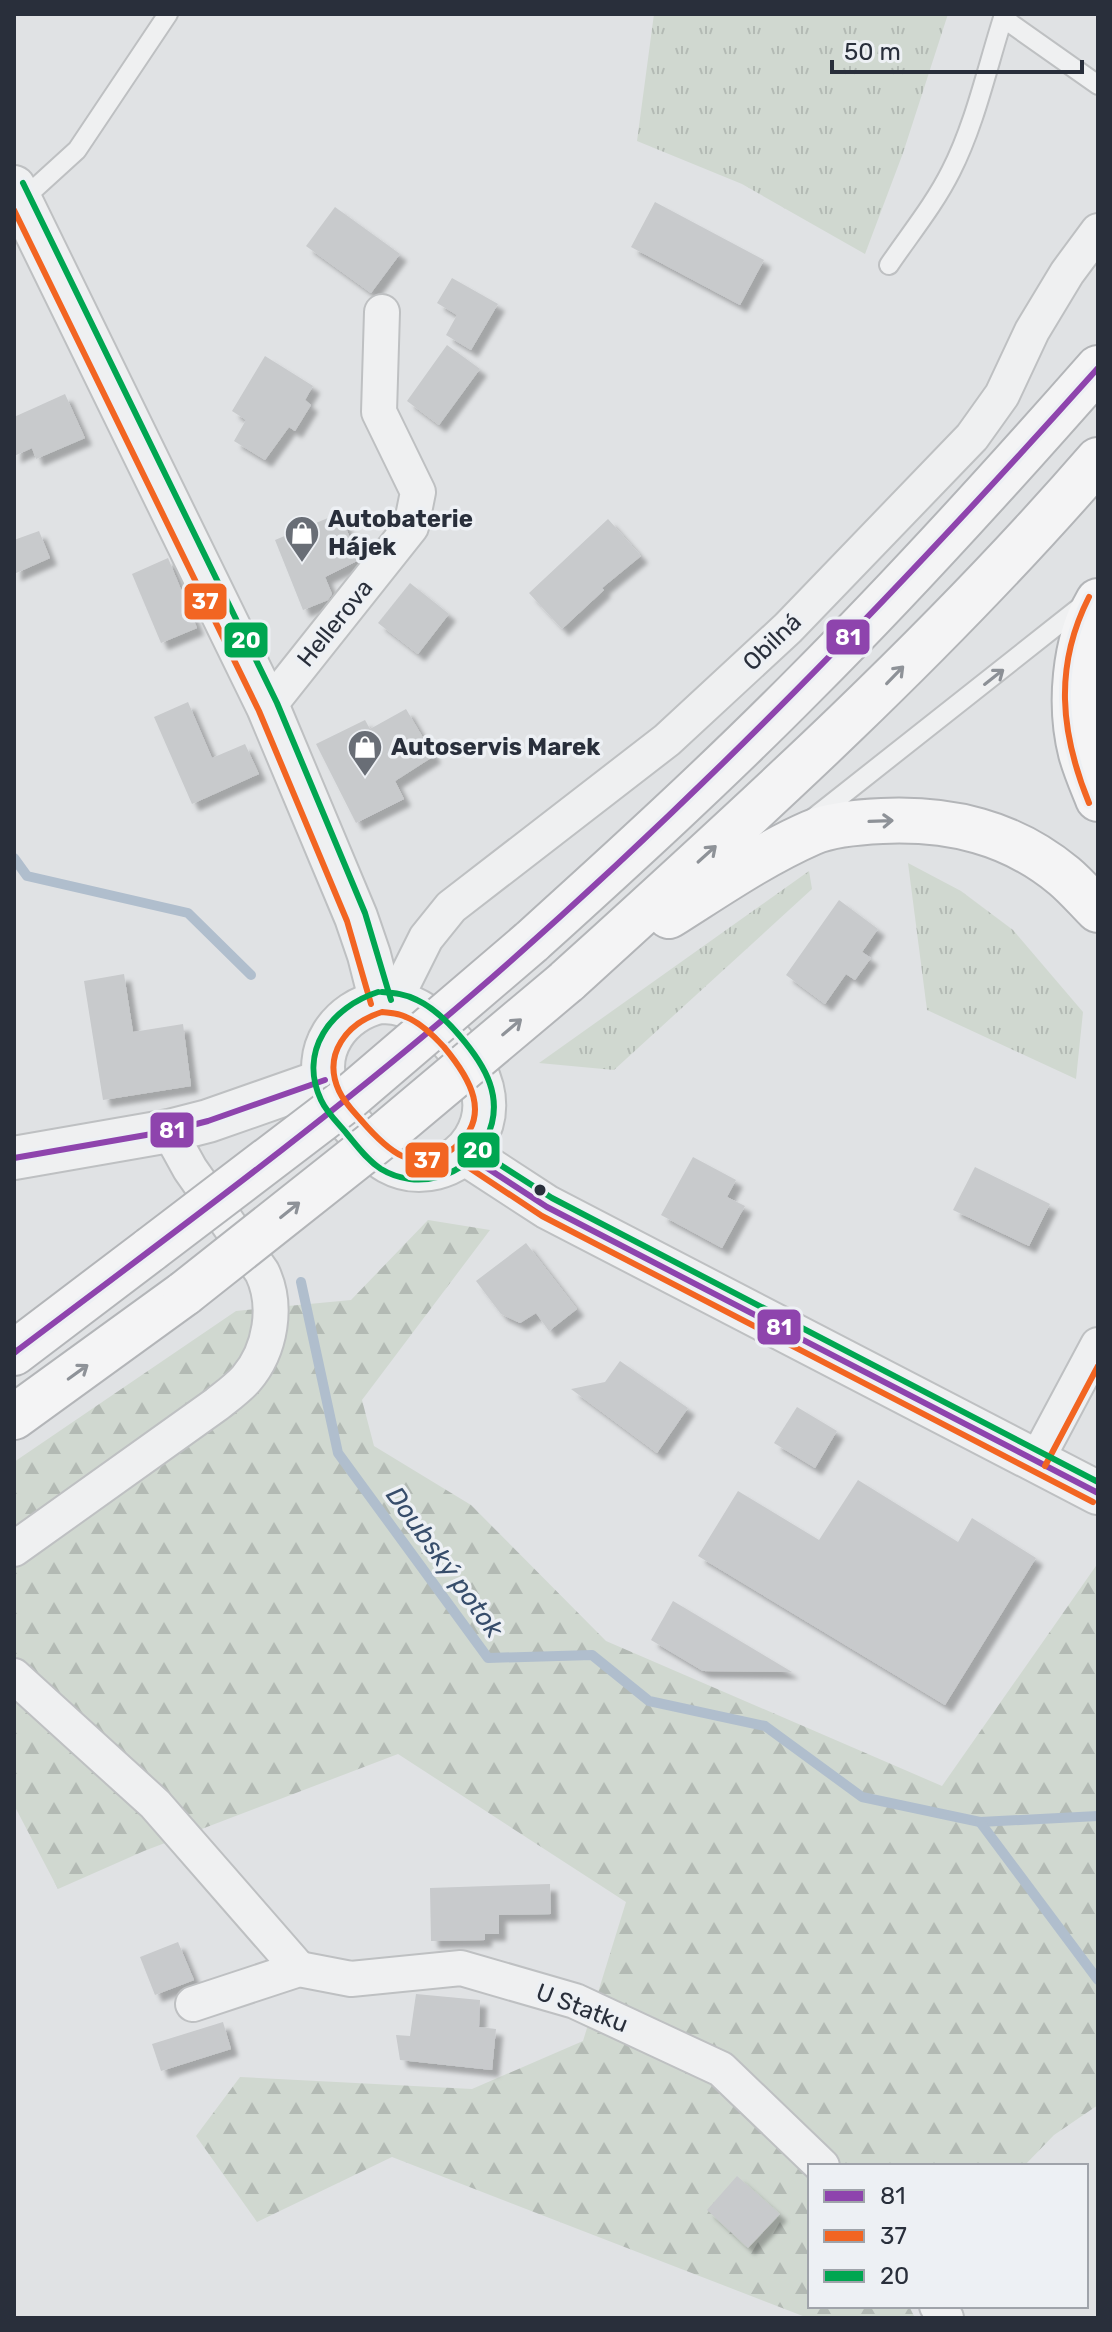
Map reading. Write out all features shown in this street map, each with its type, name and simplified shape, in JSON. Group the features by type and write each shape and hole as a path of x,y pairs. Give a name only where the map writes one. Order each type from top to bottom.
{"highway":[{"path":"14,1353 344,1102 531,942 668,817 806,684 1004,474 1098,368"},
{"path":"14,1417 185,1293 378,1140 566,982 850,721 1046,520 1098,460"},
{"path":"1098,601 1088,618 1076,665 1075,703 1080,751 1098,799"},
{"path":"566,982 756,862 814,831 861,822 918,820 978,829 1022,848 1064,876 1098,910"}],"street":[{"path":"17,194 268,707 388,1002"},
{"name":"Obilná","path":"388,1002 426,938 451,907 685,724 788,628 972,437 1002,395 1032,331 1067,273 1098,231"},
{"name":"Hellerova","path":"268,707 411,527 418,492 379,412 382,312"},
{"path":"388,1002 415,1007 434,1020 481,1081 484,1115 477,1136 464,1153 434,1169 412,1169 389,1162 372,1149 336,1105 325,1080 326,1048 336,1028 352,1013 388,1002"},
{"path":"14,1158 169,1131 236,1113 325,1080"},
{"path":"14,1549 217,1404 246,1379 260,1358 271,1318 269,1287 262,1272 190,1169 169,1131"},
{"path":"464,1153 547,1207 1098,1493"},
{"path":"1036,1461 1098,1345"},
{"path":"14,1676 155,1804 299,1969"},
{"name":"U Statku","path":"193,2004 299,1969 351,1979 461,1968 575,2001 721,2069 820,2164"}],"lane":[{"path":"17,194 77,150 168,14"},
{"path":"889,265 936,199 952,169 1004,16 1098,85"},
{"path":"756,862 1008,666 1098,591"}],"green space":[{"path":"654,14 948,14 903,153 865,254 742,184 637,141"},
{"path":"908,863 961,891 1013,930 1083,1012 1076,1079 927,1010"},
{"path":"809,871 812,889 614,1070 539,1063"},
{"path":"428,1220 490,1230 362,1400 374,1446 471,1505 606,1641 942,1786 1098,1563 1098,2105 1054,2135 1026,2164 808,2164 808,2308 910,2308 915,2318 808,2318 392,2157 257,2222 196,2136 240,2077 472,2089 583,2041 626,1902 398,1754 144,1851 58,1889 14,1805 14,1462 236,1311 351,1300"}],"building":[{"path":"655,202 764,260 740,305 631,247"},
{"path":"335,207 400,254 371,293 306,246"},
{"path":"452,278 498,304 471,350 446,335 457,315 437,303"},
{"path":"447,345 480,369 439,425 407,401"},
{"path":"265,356 313,386 305,400 311,405 295,431 289,427 265,460 234,441 246,420 232,411"},
{"path":"65,394 85,438 36,459 32,448 14,456 14,417"},
{"path":"340,513 359,560 325,577 332,594 328,600 303,610 275,540"},
{"path":"608,519 641,556 602,588 604,590 562,629 529,593"},
{"path":"39,531 50,558 14,574 14,540"},
{"path":"168,558 197,628 161,643 132,574"},
{"path":"410,583 449,614 418,654 378,623"},
{"path":"188,702 212,758 245,744 259,774 192,804 154,717"},
{"path":"406,709 434,756 395,781 404,799 356,823 316,744 365,720 370,729"},
{"path":"839,900 878,929 862,952 871,958 855,980 846,974 825,1004 786,975"},
{"path":"124,974 133,1032 183,1024 191,1086 103,1100 84,981"},
{"path":"693,1157 736,1180 727,1197 745,1206 722,1248 661,1215"},
{"path":"975,1167 1050,1204 1029,1246 953,1210"},
{"path":"526,1243 577,1309 549,1331 536,1313 520,1323 501,1314 476,1281"},
{"path":"620,1361 688,1408 657,1453 571,1389 605,1382"},
{"path":"797,1407 837,1431 815,1468 774,1443"},
{"path":"858,1480 958,1542 972,1518 1036,1558 945,1705 698,1556 738,1491 819,1540"},
{"path":"673,1601 792,1672 703,1671 651,1640"},
{"path":"550,1884 551,1914 499,1915 499,1934 485,1934 485,1940 431,1941 430,1888"},
{"path":"178,1942 194,1980 155,1995 140,1957"},
{"path":"416,1994 480,2000 479,2027 496,2029 492,2070 400,2060 396,2035 410,2036"},
{"path":"223,2022 231,2049 161,2071 152,2044"},
{"path":"737,2176 780,2214 748,2248 707,2210"}],"waterway":[{"name":"Doubský potok","path":"14,858 27,876 188,913 251,975"},
{"name":"Doubský potok","path":"301,1282 338,1453 488,1658 592,1655 649,1701 765,1726 862,1797 980,1822 1098,1816"},
{"path":"980,1822 1098,1980"}],"transit line":[{"name":"20","path":"23,183 277,703 365,913 391,1000"},
{"name":"37","path":"14,210 259,711 347,921 371,1004"},
{"name":"81","path":"14,1353 361,1087 556,921 795,691 949,531 1098,368"},
{"name":"37","path":"1089,597 1070,648 1065,699 1072,751 1089,803"},
{"name":"20","path":"378,992 346,1008 323,1033 314,1065 321,1100 362,1153 381,1169 410,1179 440,1176 466,1163 486,1139 494,1110 490,1083 477,1058 440,1015 413,998 382,992"},
{"name":"37","path":"382,1012 403,1016 426,1030 444,1047 469,1084 475,1110 473,1123 466,1136 440,1157 414,1160 391,1150 346,1103 339,1091 334,1065 341,1042 358,1024 382,1012"},
{"name":"81","path":"14,1158 169,1131 208,1121 325,1080"},
{"name":"20","path":"469,1145 552,1198 1098,1482"},
{"name":"81","path":"464,1153 547,1207 1098,1493"},
{"name":"37","path":"459,1161 542,1216 1093,1502"},
{"name":"37","path":"1045,1466 1098,1366"}],"place":[{"name":"Autobaterie Hájek","path":"302,564"},
{"name":"Autoservis Marek","path":"365,778"}]}
